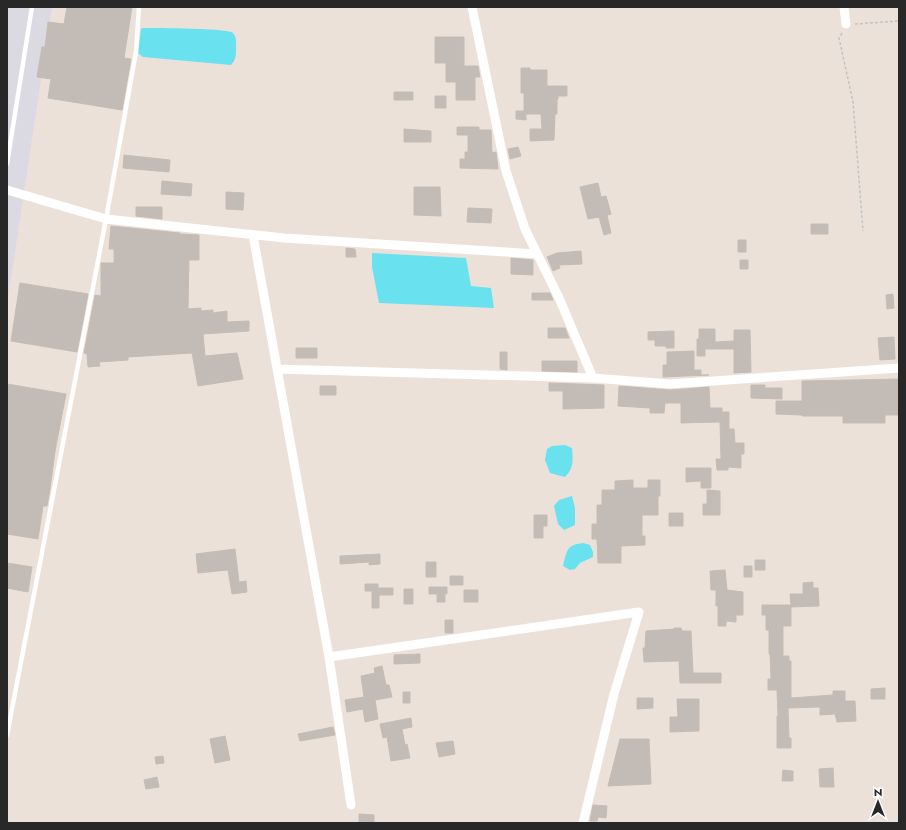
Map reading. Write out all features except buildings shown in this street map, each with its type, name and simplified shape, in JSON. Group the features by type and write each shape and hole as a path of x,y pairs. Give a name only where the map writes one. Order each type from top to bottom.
{"street":[{"path":"472,7 506,171 524,229 559,298 593,378"},
{"path":"844,7 846,24"},
{"path":"7,190 106,219 292,239 537,254"},
{"path":"253,235 276,369 330,657 351,805"},
{"path":"276,369 593,378 670,384 899,368"},
{"path":"330,657 639,612 614,694 583,823"}],"lane":[{"path":"7,164 32,7"},
{"path":"7,735 106,219 136,52 139,7"}],"path":[{"path":"863,231 853,102 839,38 846,24 899,21"}],"shaded area":[{"path":"7,7 52,7 7,305"}],"water":[{"path":"141,29 228,31 233,33 236,40 235,59 231,65 143,57 138,53"},
{"path":"372,253 466,258 471,286 491,288 494,308 379,303 372,267"},
{"path":"565,445 572,448 573,460 570,470 565,477 550,473 545,460 547,449 552,446"},
{"path":"572,496 575,508 575,525 564,530 558,524 554,506 559,500"},
{"path":"583,543 590,545 593,552 593,557 580,563 575,569 570,570 563,566 565,556 570,547"}]}
